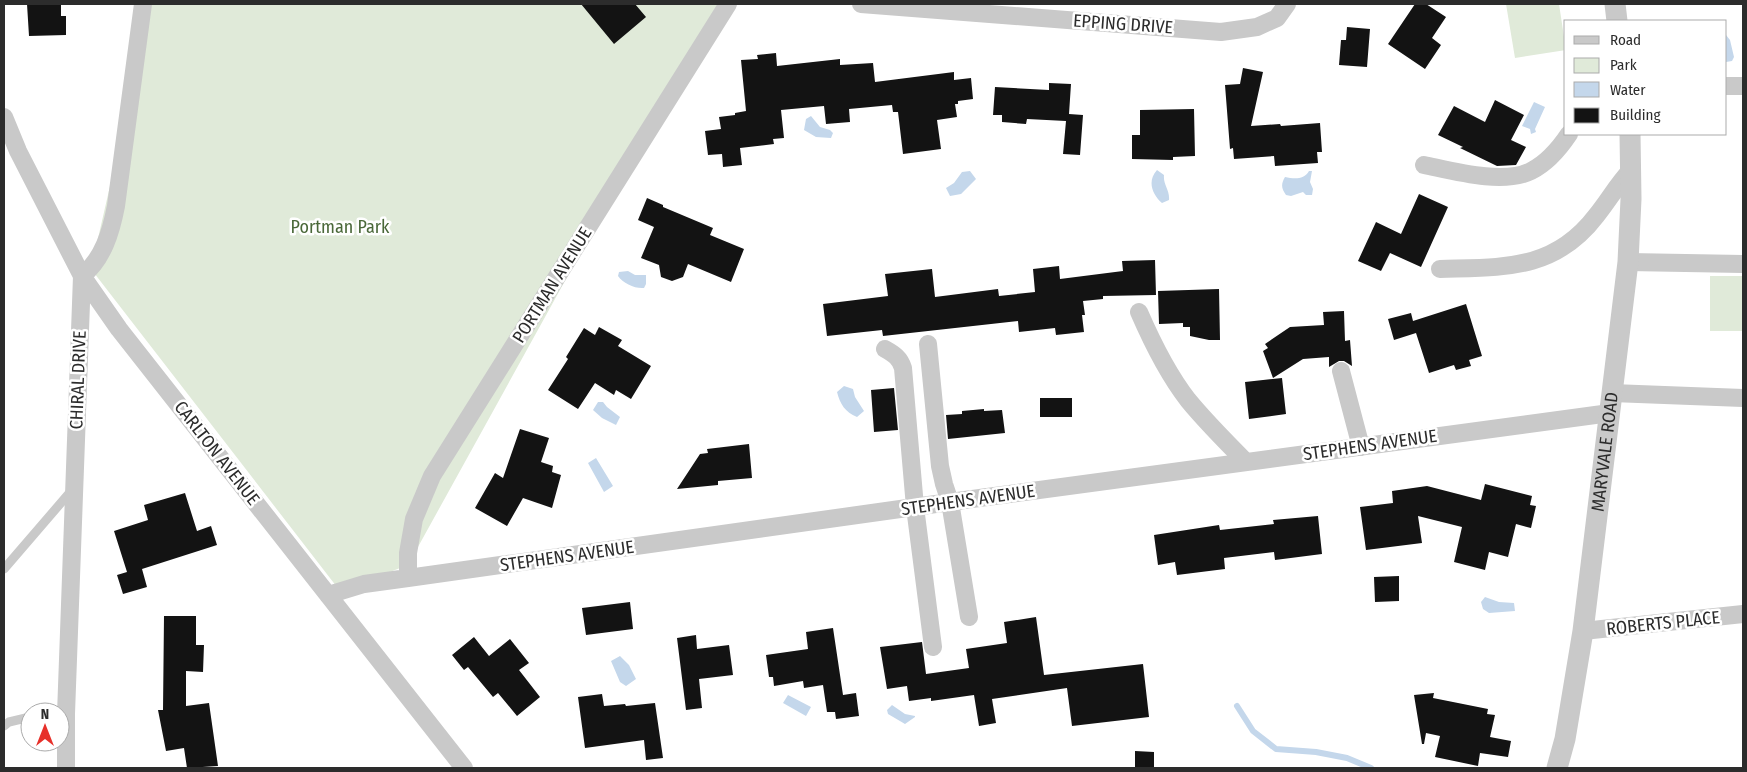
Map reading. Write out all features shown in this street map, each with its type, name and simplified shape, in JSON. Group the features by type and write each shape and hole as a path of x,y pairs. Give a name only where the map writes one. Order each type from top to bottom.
{"street":[{"path":"82,276 91,269 106,244 113,221 143,4"},
{"name":"PORTMAN AVENUE","path":"408,578 408,553 414,519 432,476 728,4"},
{"name":"EPPING DRIVE","path":"861,4 1221,32 1257,27 1277,18 1286,4"},
{"path":"1615,4 1618,20"},
{"path":"1727,86 1743,86"},
{"name":"CARLTON AVENUE","path":"4,117 18,151 82,276 118,329 464,768"},
{"path":"1424,165 1478,176 1519,175 1530,172 1549,159 1559,149 1568,135"},
{"name":"MARYVALE ROAD","path":"1557,768 1565,739 1582,631 1628,262 1631,170 1630,135"},
{"path":"1440,269 1502,267 1531,262 1547,255 1577,237 1596,216 1616,186 1631,170"},
{"path":"1628,262 1743,264"},
{"name":"CHIRAL DRIVE","path":"64,702 82,276"},
{"path":"1139,312 1150,340 1186,398 1246,462"},
{"path":"928,344 938,446 944,484 950,502 969,617"},
{"path":"885,349 895,354 903,368 915,507 933,647"},
{"path":"1341,372 1361,446"},
{"name":"STEPHENS AVENUE","path":"328,595 364,584 1361,446 1611,403 1743,398"},
{"name":"ROBERTS PLACE","path":"1582,631 1743,614"},
{"name":"CHIRAL DRIVE","path":"65,752 66,768"}],"lane":[{"path":"4,570 74,488"},
{"path":"4,726 9,722 20,719"}],"green space":[{"name":"Portman Park","path":"146,4 718,4 408,565 340,591 91,269 129,103"},
{"path":"1506,4 1559,4 1564,50 1515,58"},
{"path":"1710,276 1743,276 1743,331 1710,331"}],"water":[{"path":"1727,36 1730,40 1734,57 1732,61 1727,62"},
{"path":"1534,102 1545,107 1535,129 1536,132 1531,134 1530,129 1522,126"},
{"path":"811,116 820,127 833,133 831,138 816,137 804,130 806,119"},
{"path":"1157,170 1164,175 1164,182 1169,196 1169,200 1162,203 1153,192 1152,187 1152,179"},
{"path":"970,171 976,179 961,194 950,196 946,188 954,183 962,172"},
{"path":"1309,171 1312,171 1310,182 1313,189 1312,195 1306,195 1303,192 1291,196 1286,195 1282,186 1285,177 1302,177"},
{"path":"628,271 635,275 646,275 644,288 630,285 618,276 619,272"},
{"path":"844,386 853,389 855,397 864,411 857,417 846,410 840,400 837,392"},
{"path":"598,402 603,402 620,417 616,425 602,418 593,410"},
{"path":"596,458 613,486 604,492 588,463"},
{"path":"1485,597 1499,602 1514,603 1515,611 1489,613 1483,609 1481,602"},
{"path":"620,656 629,665 636,679 626,686 620,682 611,661"},
{"path":"788,695 811,707 806,716 783,703"},
{"path":"892,705 905,714 915,717 905,724 888,714 887,710"}],"building":[{"path":"27,4 61,4 61,16 66,16 66,35 29,36"},
{"path":"581,4 635,4 646,17 614,44"},
{"path":"1415,4 1426,4 1446,17 1432,38 1441,45 1425,69 1388,44"},
{"path":"1347,27 1370,29 1367,67 1339,65 1341,40 1346,40"},
{"path":"776,53 777,66 840,59 840,65 873,63 875,82 954,72 954,80 971,78 973,99 958,101 958,104 955,104 957,117 937,120 941,149 903,154 898,112 893,112 892,105 849,109 850,122 826,124 824,106 781,110 784,138 773,139 774,144 740,148 742,165 723,167 722,154 708,155 705,131 721,129 719,117 735,115 735,113 746,111 741,60 758,59 757,55"},
{"path":"1243,68 1263,72 1251,126 1320,123 1322,152 1317,152 1318,163 1275,166 1274,156 1234,159 1233,148 1230,149 1225,85 1240,84"},
{"path":"1049,83 1071,84 1069,114 1083,115 1080,155 1063,154 1066,121 1027,119 1026,124 1002,122 1002,115 993,115 995,87 1049,90"},
{"path":"1495,100 1524,115 1511,140 1526,147 1516,165 1497,166 1438,135 1454,106 1485,122"},
{"path":"1194,109 1195,156 1173,157 1173,160 1132,159 1132,135 1140,135 1140,110"},
{"path":"1419,194 1448,207 1421,267 1390,253 1381,271 1358,261 1376,222 1401,234"},
{"path":"647,198 663,205 663,207 713,228 710,235 744,249 731,282 688,264 683,277 672,281 661,277 659,265 641,258 654,227 638,220"},
{"path":"1155,260 1156,295 1103,296 1103,299 1083,301 1085,315 1082,315 1084,332 1056,335 1055,328 1019,332 1018,321 883,336 882,330 827,336 823,304 888,296 885,274 932,269 935,297 998,289 999,296 1035,292 1033,269 1059,266 1060,279 1123,271 1122,261"},
{"path":"1219,289 1220,340 1190,336 1190,327 1183,327 1183,323 1159,324 1158,291"},
{"path":"1466,304 1482,356 1469,360 1471,366 1456,370 1454,365 1429,373 1416,333 1394,340 1388,319 1411,313 1413,321"},
{"path":"1344,311 1345,341 1350,340 1352,366 1344,361 1339,361 1329,367 1329,357 1303,359 1273,378 1263,351 1268,348 1265,344 1290,327 1324,325 1323,312"},
{"path":"599,327 622,340 618,346 651,366 631,399 616,390 614,395 595,383 578,409 548,390 568,359 566,357 584,328 595,335"},
{"path":"1282,378 1286,414 1249,419 1245,382"},
{"path":"894,388 898,430 874,432 871,390"},
{"path":"1040,398 1072,398 1072,417 1040,417"},
{"path":"984,409 984,411 1002,410 1005,433 948,439 946,415 962,414 962,411"},
{"path":"520,429 549,438 541,462 553,466 552,472 561,475 552,508 523,498 507,526 475,508 495,473 503,478"},
{"path":"749,444 752,478 718,481 718,485 677,489 700,454 708,453 707,449"},
{"path":"1485,484 1532,496 1530,505 1536,506 1531,528 1516,524 1508,557 1489,552 1485,570 1454,562 1462,527 1418,516 1422,543 1366,550 1360,507 1393,503 1392,491 1427,486 1481,500"},
{"path":"185,493 197,531 211,526 217,545 142,569 147,587 123,594 117,575 127,572 114,531 148,520 144,505"},
{"path":"1318,516 1322,554 1275,560 1274,552 1224,558 1225,569 1177,575 1175,562 1158,565 1154,535 1219,525 1220,530 1274,524 1273,520"},
{"path":"1399,576 1399,601 1375,602 1374,577"},
{"path":"630,602 633,629 586,635 582,608"},
{"path":"164,616 196,616 196,645 204,645 203,672 186,671 186,706 209,703 218,766 187,768 184,748 166,751 158,710 163,710"},
{"path":"1036,617 1044,675 1143,664 1149,717 1072,726 1067,688 992,699 996,723 979,726 974,695 931,701 931,698 909,701 907,686 887,689 880,647 922,642 926,674 969,668 966,649 1007,643 1004,622"},
{"path":"833,628 843,695 856,693 859,716 836,719 835,712 827,712 823,685 804,688 803,681 774,686 773,677 769,677 766,655 808,649 806,632"},
{"path":"696,635 697,649 729,645 733,675 699,679 702,708 686,710 677,638"},
{"path":"474,637 489,656 510,639 529,663 519,670 540,697 517,716 498,693 493,697 468,667 464,670 452,655"},
{"path":"1434,693 1433,698 1488,709 1487,714 1495,715 1490,737 1511,741 1508,757 1480,753 1478,766 1435,757 1440,736 1426,733 1424,744 1422,744 1414,695"},
{"path":"602,694 604,706 655,703 663,758 646,760 644,740 585,748 578,697"},
{"path":"1135,751 1154,752 1154,768 1135,768"}],"waterway":[{"path":"1237,706 1253,731 1276,749 1316,752 1347,758 1371,768"}]}
